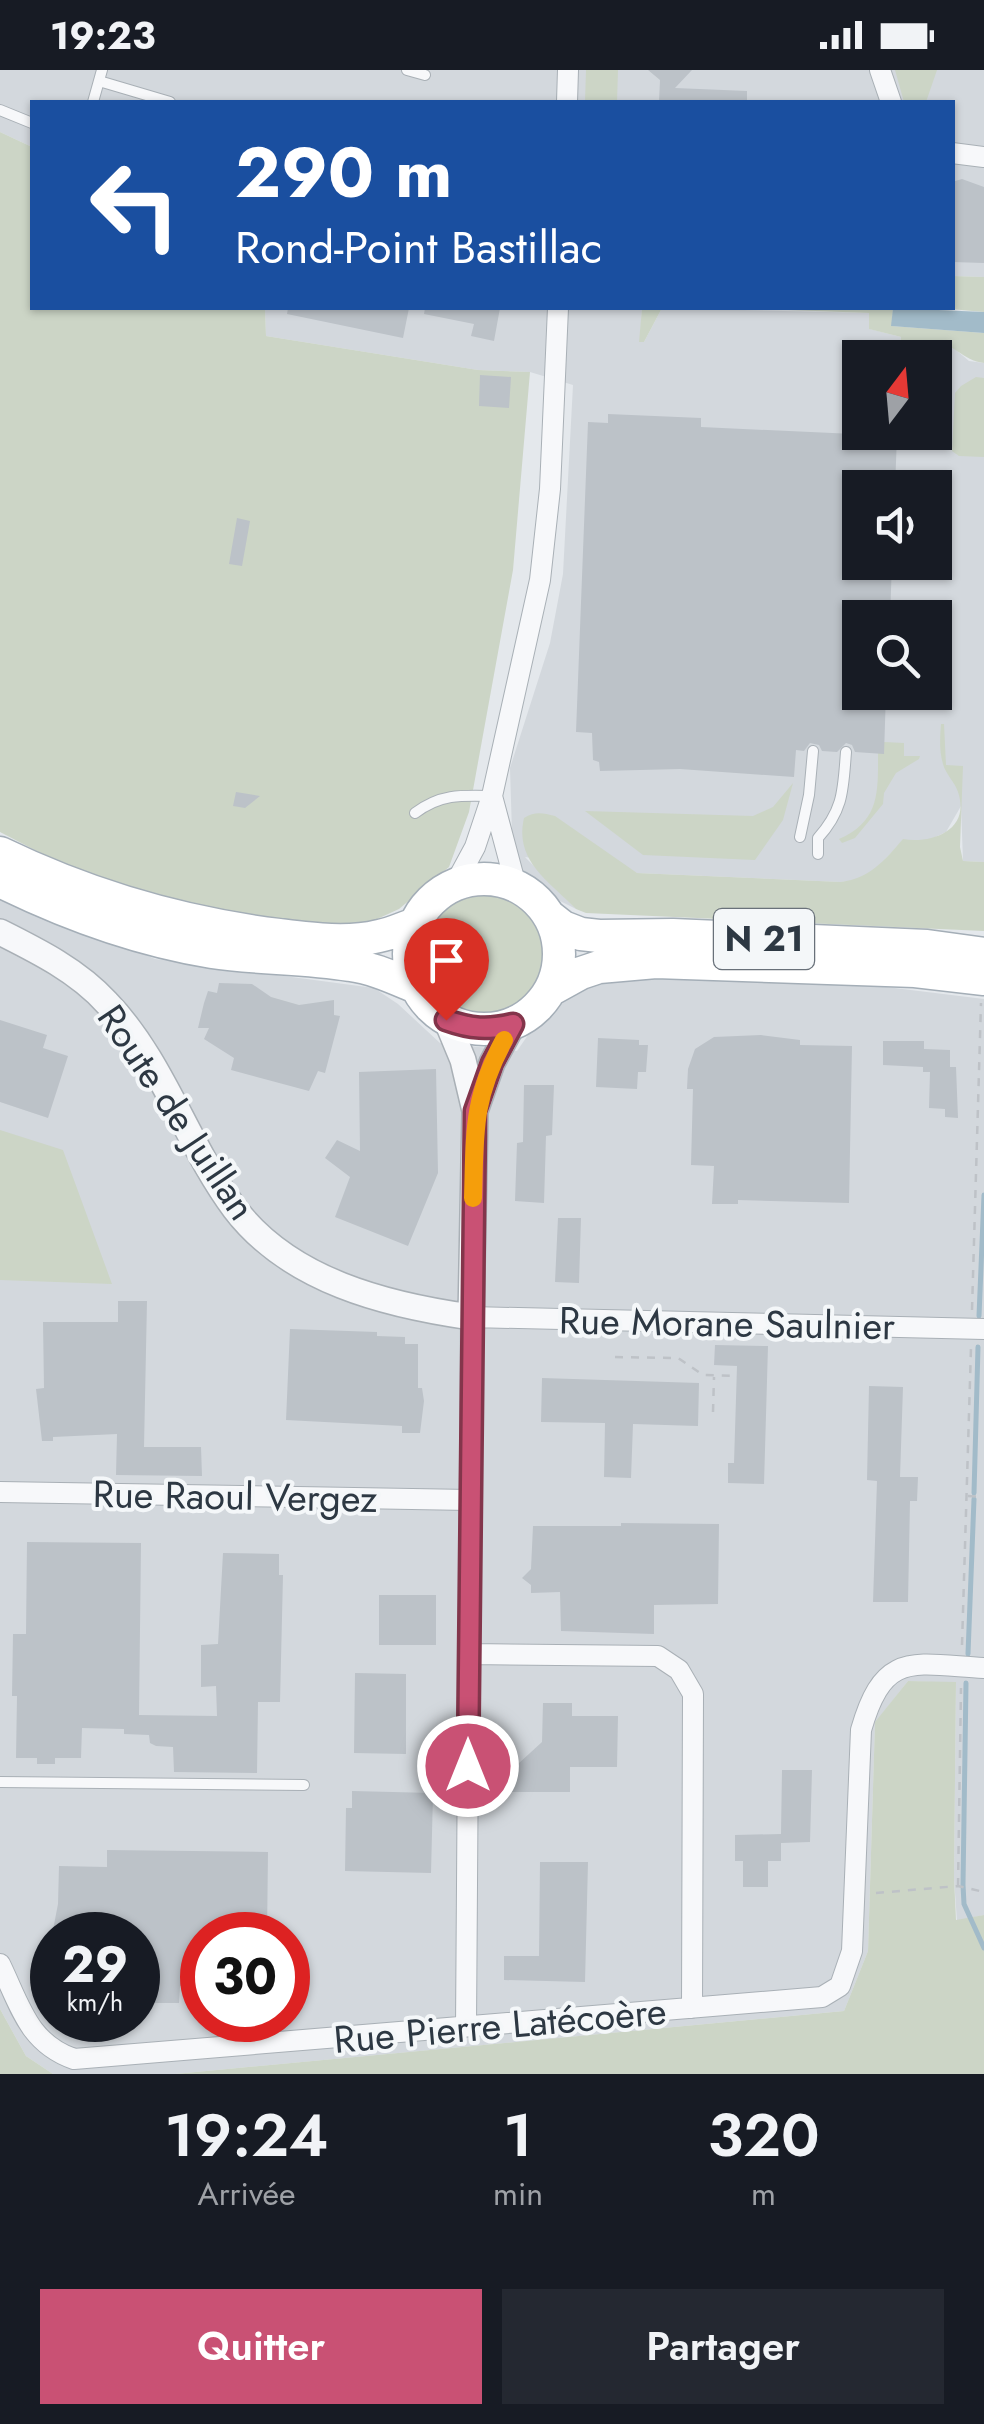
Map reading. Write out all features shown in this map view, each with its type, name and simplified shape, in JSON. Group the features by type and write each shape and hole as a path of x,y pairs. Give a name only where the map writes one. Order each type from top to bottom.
{"main road":[{"path":"0,853 108,898 171,917 238,930 351,940 415,924"},
{"path":"496,880 516,886 534,898 557,933 560,952 552,988 528,1016 513,1024 491,1030 468,1028 446,1020 428,1006 416,987 409,944 415,924 439,894 456,884 496,880"},
{"path":"0,881 74,914 161,942 263,959 351,965 416,987"},
{"name":"N 21","path":"549,916 581,934 598,936 673,935 927,946 983,971"},
{"name":"N 21","path":"552,988 599,967 656,962 983,971"}],"street":[{"path":"567,100 568,70"},
{"path":"880,70 890,100"},
{"path":"955,153 984,157"},
{"path":"456,884 475,847 492,796 546,541 558,310"},
{"path":"492,796 516,886"},
{"name":"Route de Juillan","path":"0,932 42,952 108,1003 143,1050 236,1210 264,1239 294,1262 365,1295 471,1316"},
{"path":"446,1020 462,1060 475,1111 466,2027"},
{"path":"475,1111 492,1063 513,1024"},
{"name":"Rue Morane Saulnier","path":"471,1316 978,1329"},
{"name":"Rue Raoul Vergez","path":"0,1492 469,1500"},
{"path":"470,1654 658,1656 680,1670 693,1694 692,2008"},
{"name":"Rue Pierre Latécoère","path":"0,1964 36,2038 74,2059 822,1997 840,1986 852,1950 861,1730 870,1699 884,1676 902,1668 984,1668"}],"lane":[{"path":"407,70 425,75"},
{"path":"94,100 101,76 165,100"},
{"path":"0,110 30,123"},
{"path":"800,837 810,794 813,751"},
{"path":"818,854 818,838 834,820 843,794 846,752"},
{"path":"415,814 448,795 492,796"},
{"path":"0,1782 304,1786"}],"path":[{"path":"958,1886 967,1496 978,1329 983,971"},
{"path":"615,1357 678,1358 703,1376 739,1376"},
{"path":"713,1412 714,1376"},
{"path":"967,1496 984,1497"},
{"path":"854,1895 958,1886 984,1892"}],"shaded area":[{"path":"0,70 984,70 984,277 955,276 955,100 30,100 30,146 0,132"},
{"path":"265,310 642,310 640,342 644,342 661,310 869,313 870,329 901,337 900,340 842,340 842,450 952,450 952,347 969,361 984,363 984,862 963,861 961,806 946,832 923,843 903,840 861,880 637,873 525,857 576,909 548,895 518,865 512,832 510,768 550,643 563,574 573,385 530,372 478,370 266,336"},
{"path":"0,892 155,959 374,988 398,1004 440,1043 517,1051 537,1022 567,994 607,982 664,977 870,985 984,999 984,1915 957,1921 956,1683 908,1681 875,1723 868,1951 844,2011 175,2074 53,2074 26,2056 0,2009"}],"green space":[{"path":"586,70 618,70 617,100 585,100"},
{"path":"895,70 937,70 927,100 903,100"},
{"path":"0,132 30,146 30,310 265,310 266,336 478,370 530,372 513,570 469,812 449,867 399,909 364,925 347,926 258,917 177,903 89,878 0,832"},
{"path":"955,276 984,277 984,312 955,309"},
{"path":"642,310 661,310 644,342 639,342"},
{"path":"789,310 893,310 892,326 984,333 984,363 952,348 952,340 901,340 869,329 869,313"},
{"path":"976,377 984,378 984,457 959,456 952,451 955,393"},
{"path":"941,724 946,765 963,766 963,861 984,862 984,931 586,913 576,909 545,879 524,846 524,818 543,813 555,816 637,873 851,880 876,867 903,839 937,836 954,825 961,805 942,759"},
{"path":"884,742 904,743 904,756 920,756 919,759 896,773 884,793 883,804 855,838 842,843 839,839 862,823 874,804 878,753 884,753"},
{"path":"793,783 783,820 755,860 643,855 585,811 753,816 773,807"},
{"path":"483,892 507,897 527,911 541,931 546,955 541,979 527,999 507,1013 483,1018 459,1013 439,999 425,979 420,955 425,931 439,911 459,897"},
{"path":"0,1130 63,1150 112,1284 0,1280"},
{"path":"908,1681 956,1682 956,1920 984,1915 984,2074 175,2074 844,2011 868,1951 875,1722"},
{"path":"0,2009 26,2056 53,2074 0,2074"}],"water":[{"path":"893,310 984,312 984,333 891,326"}],"building":[{"path":"648,70 692,70 675,88 747,91 747,100 659,100 660,80"},
{"path":"962,179 984,187 984,263 955,262 955,181"},
{"path":"288,310 409,310 403,338 287,314"},
{"path":"425,310 500,310 494,341 471,336 474,324 424,314"},
{"path":"480,375 511,377 509,408 479,406"},
{"path":"608,414 701,418 701,427 842,433 842,450 896,450 896,470 842,470 842,580 891,580 891,600 842,600 842,710 885,710 884,754 855,752 846,743 837,752 822,751 819,745 810,743 804,751 796,750 794,777 680,769 600,771 599,762 593,760 592,733 576,732 588,422 608,423"},
{"path":"237,518 250,521 242,566 229,564"},
{"path":"236,792 260,796 245,808 233,806"},
{"path":"219,983 252,984 271,997 299,1005 334,1000 334,1015 340,1016 325,1073 318,1071 309,1091 231,1070 234,1058 204,1039 209,1028 198,1028 204,1003 208,991 217,993"},
{"path":"0,1020 47,1035 43,1048 68,1056 48,1118 0,1102"},
{"path":"761,1035 800,1040 800,1045 852,1046 849,1203 738,1200 738,1204 712,1204 714,1166 691,1165 693,1089 687,1089 695,1049 714,1037"},
{"path":"598,1038 639,1040 639,1045 648,1045 646,1072 638,1072 637,1089 596,1087"},
{"path":"883,1041 924,1041 924,1049 950,1050 950,1067 956,1067 958,1118 945,1117 945,1109 929,1108 930,1072 923,1072 923,1067 883,1065"},
{"path":"436,1069 438,1173 408,1246 335,1217 350,1177 325,1158 337,1140 360,1151 359,1072"},
{"path":"524,1085 554,1085 552,1135 546,1136 544,1203 515,1201 517,1143 523,1142"},
{"path":"558,1218 581,1218 579,1283 555,1282"},
{"path":"118,1301 147,1301 144,1447 201,1447 202,1476 116,1475 117,1434 42,1441 36,1389 44,1388 43,1322 118,1322"},
{"path":"290,1329 377,1332 377,1336 405,1337 405,1344 418,1344 418,1388 422,1388 424,1401 420,1433 402,1433 402,1426 286,1420"},
{"path":"715,1345 768,1346 764,1484 728,1483 728,1463 734,1463 737,1366 714,1365"},
{"path":"542,1378 699,1383 698,1426 633,1424 631,1478 604,1477 605,1423 541,1422"},
{"path":"869,1386 903,1387 900,1477 918,1477 917,1501 910,1501 908,1602 873,1602 877,1481 867,1480"},
{"path":"719,1524 718,1604 654,1605 654,1634 561,1631 560,1592 531,1593 531,1585 522,1578 531,1569 533,1526"},
{"path":"27,1542 141,1543 139,1715 217,1716 216,1686 201,1687 201,1645 218,1644 223,1553 279,1554 279,1575 283,1575 280,1702 258,1702 257,1773 174,1772 173,1747 156,1746 150,1743 149,1735 124,1734 124,1729 82,1728 81,1758 55,1758 55,1764 37,1764 37,1758 16,1758 13,1634 26,1634"},
{"path":"379,1595 436,1595 436,1645 379,1645"},
{"path":"355,1673 406,1674 406,1754 354,1753"},
{"path":"543,1703 572,1703 572,1716 618,1716 617,1767 570,1767 570,1792 502,1792 502,1763 518,1764 542,1742"},
{"path":"782,1770 812,1770 810,1842 781,1843 781,1861 768,1861 768,1887 743,1887 743,1861 735,1861 735,1835 781,1834"},
{"path":"352,1791 433,1793 431,1873 345,1871 346,1808 352,1808"},
{"path":"107,1850 268,1852 267,1912 180,1912 179,2003 160,2003 160,1912 56,1912 59,1866 107,1867"},
{"path":"540,1862 588,1862 585,1982 504,1980 504,1956 539,1956"}],"waterway":[{"path":"979,1316 984,1195"},
{"path":"974,1493 978,1347"},
{"path":"968,1654 974,1499"},
{"path":"966,1683 964,1904 984,1948"}],"slow traffic":[{"path":"473,1198 475,1111 504,1040"}],"route":[{"path":"446,1020 468,1028 491,1030 513,1024 492,1063 475,1111 468,1766"}]}
